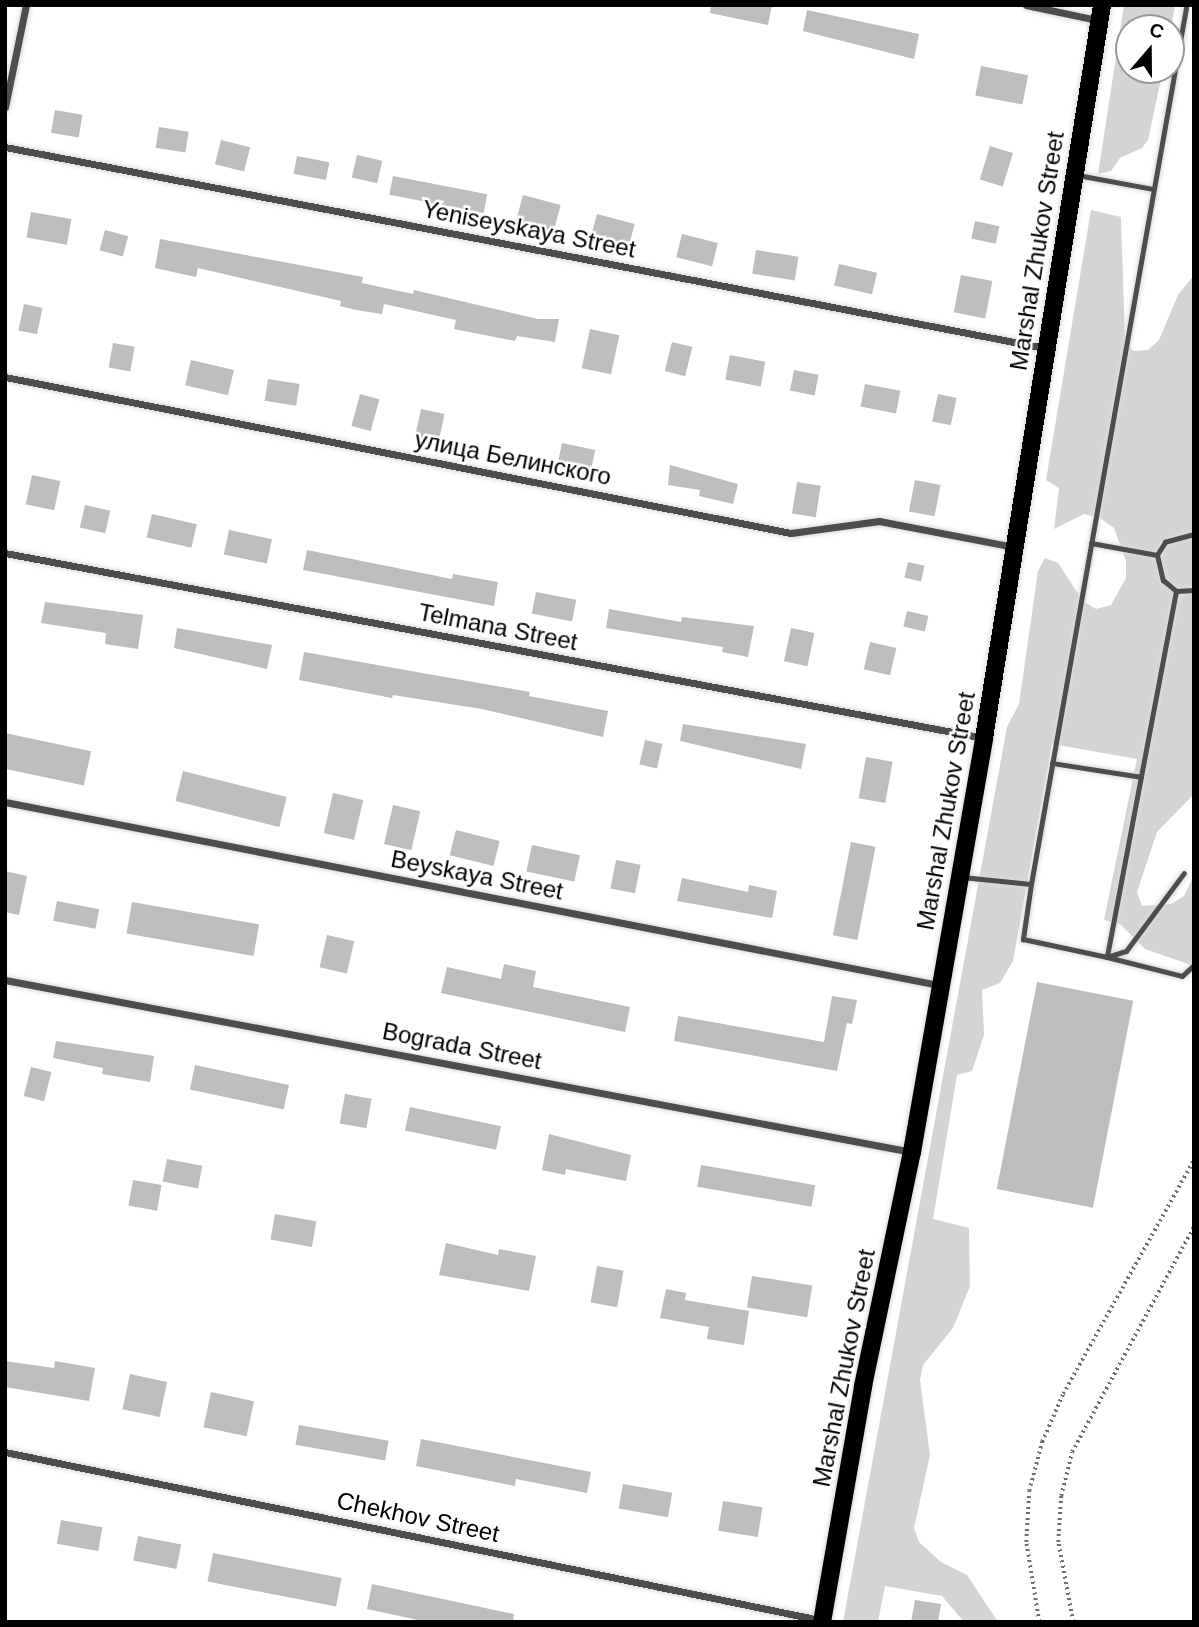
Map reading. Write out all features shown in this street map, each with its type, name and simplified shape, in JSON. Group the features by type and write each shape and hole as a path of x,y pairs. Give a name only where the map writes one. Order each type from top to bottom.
{"main road":[{"name":"Marshal Zhukov Street","path":"822,1621 863,1386 912,1152 984,738 1101,13"}],"street":[{"path":"5,107 26,5"},
{"path":"1026,5 1101,13"},
{"name":"Yeniseyskaya Street","path":"5,147 1046,349"},
{"name":"улица Белинского","path":"5,377 791,533 878,521 1014,547"},
{"name":"Telmana Street","path":"5,553 984,738"},
{"name":"Beyskaya Street","path":"5,802 940,985"},
{"name":"Bograda Street","path":"5,980 912,1152"},
{"name":"Chekhov Street","path":"5,1452 822,1621"}],"lane":[{"path":"1185,8 1023,939 1182,976 1194,965"},
{"path":"1074,175 1153,189"},
{"path":"1194,534 1165,542 1157,555 1163,580 1176,591 1194,590"},
{"path":"1091,543 1157,555"},
{"path":"1107,957 1176,591"},
{"path":"1052,763 1141,777"},
{"path":"1107,957 1126,951 1184,873"},
{"path":"959,877 1031,884"}],"path":[{"path":"1039,1622 1026,1542 1029,1491 1042,1442 1063,1394 1194,1160"},
{"path":"1073,1622 1058,1542 1061,1496 1072,1452 1194,1226"}],"shaded area":[{"path":"1124,5 1175,5 1174,14 1123,14"},
{"path":"1115,64 1115,84 1160,84 1148,140 1142,148 1120,158 1111,171 1098,174"},
{"path":"1091,210 1121,217 1125,338 1133,351 1148,350 1159,340 1178,295 1194,275 1194,794 1157,832 1137,892 1142,906 1171,904 1184,896 1194,875 1194,966 1145,949 1120,924 1104,920 1137,759 1052,744 1013,961 1000,983 982,990 984,1035 972,1071 957,1075 933,1219 969,1228 970,1286 953,1328 923,1365 920,1380 930,1455 914,1528 919,1542 941,1562 967,1575 998,1622 964,1622 942,1596 885,1586 878,1622 843,1622 1007,727 1019,704 1038,571 1045,558 1058,563 1083,601 1096,609 1111,605 1126,578 1126,561 1114,528 1100,518 1084,514 1054,529 1059,488 1046,480"}],"building":[{"path":"711,5 772,5 768,25 710,13"},
{"path":"807,10 919,34 914,59 803,31"},
{"path":"981,66 1028,75 1022,105 975,95"},
{"path":"55,110 83,115 79,138 51,133"},
{"path":"159,127 189,132 185,152 156,148"},
{"path":"221,140 250,147 244,172 215,164"},
{"path":"990,146 1013,153 1003,186 980,179"},
{"path":"357,155 382,161 377,183 352,177"},
{"path":"297,156 329,162 326,180 294,174"},
{"path":"393,176 487,194 484,213 389,195"},
{"path":"523,195 561,205 553,233 515,223"},
{"path":"31,212 71,219 67,245 26,238"},
{"path":"597,214 635,224 628,249 590,239"},
{"path":"975,221 999,226 996,244 971,239"},
{"path":"105,230 128,236 123,256 100,250"},
{"path":"682,234 718,243 712,266 676,257"},
{"path":"160,239 363,277 362,283 413,294 414,290 538,319 559,319 555,342 517,336 515,341 454,329 456,320 384,304 382,314 356,310 340,306 341,301 198,268 196,277 155,268"},
{"path":"756,250 798,257 795,280 752,274"},
{"path":"839,264 877,273 872,294 834,285"},
{"path":"961,275 992,281 985,318 954,312"},
{"path":"24,304 43,308 37,334 18,330"},
{"path":"590,329 619,335 611,374 582,368"},
{"path":"672,342 692,347 685,376 665,371"},
{"path":"113,343 135,347 130,371 109,368"},
{"path":"730,355 765,362 761,386 725,380"},
{"path":"191,360 234,370 228,395 185,385"},
{"path":"794,370 819,375 815,395 790,391"},
{"path":"268,379 300,384 296,406 265,401"},
{"path":"865,384 900,391 896,413 861,407"},
{"path":"360,394 379,399 371,431 351,426"},
{"path":"938,394 957,398 951,425 932,421"},
{"path":"421,409 444,414 438,443 415,438"},
{"path":"562,443 595,450 591,471 558,464"},
{"path":"670,465 738,484 733,504 699,496 700,490 668,485"},
{"path":"32,475 60,481 54,510 26,504"},
{"path":"915,480 941,485 934,516 909,511"},
{"path":"797,482 821,486 816,517 792,514"},
{"path":"85,505 110,511 105,533 80,527"},
{"path":"152,514 197,524 191,548 147,537"},
{"path":"229,530 272,539 267,564 224,554"},
{"path":"307,550 452,579 453,574 498,582 494,606 303,570"},
{"path":"908,562 925,566 921,581 904,578"},
{"path":"536,592 576,600 572,621 532,614"},
{"path":"45,602 143,615 138,649 105,644 106,633 41,623"},
{"path":"609,609 681,622 682,617 754,626 748,657 722,652 723,647 606,628"},
{"path":"907,611 928,616 925,632 903,627"},
{"path":"177,628 272,645 267,669 174,648"},
{"path":"791,628 814,633 807,666 784,661"},
{"path":"870,642 896,648 890,675 864,669"},
{"path":"304,652 530,692 529,696 608,711 603,737 482,709 393,695 392,698 299,680"},
{"path":"683,724 806,744 801,769 680,741"},
{"path":"5,733 91,751 84,786 5,769"},
{"path":"645,740 663,744 657,768 639,764"},
{"path":"866,757 893,762 885,803 859,798"},
{"path":"183,771 287,797 279,827 176,801"},
{"path":"333,793 363,800 354,840 324,833"},
{"path":"393,805 420,811 411,850 384,844"},
{"path":"456,830 500,841 493,866 450,855"},
{"path":"851,842 876,847 857,940 833,935"},
{"path":"532,845 580,855 574,882 526,871"},
{"path":"616,860 641,865 635,893 610,888"},
{"path":"5,871 27,876 19,915 5,912"},
{"path":"682,878 748,892 749,885 777,891 772,918 677,901"},
{"path":"57,901 99,909 95,929 53,921"},
{"path":"132,902 259,924 253,956 126,934"},
{"path":"327,935 354,941 347,973 320,967"},
{"path":"504,964 536,971 533,987 630,1007 625,1032 441,993 447,967 501,979"},
{"path":"1037,982 1133,1001 1093,1208 997,1189"},
{"path":"832,996 857,1000 852,1024 847,1023 837,1071 674,1041 678,1016 824,1042"},
{"path":"56,1041 154,1056 150,1082 102,1074 103,1068 53,1058"},
{"path":"195,1065 289,1085 284,1109 190,1089"},
{"path":"31,1067 51,1072 44,1101 24,1096"},
{"path":"345,1094 372,1099 366,1128 340,1124"},
{"path":"410,1107 501,1126 496,1150 405,1130"},
{"path":"549,1134 631,1155 626,1181 566,1169 565,1175 542,1170"},
{"path":"167,1159 202,1166 198,1188 163,1182"},
{"path":"701,1165 815,1185 811,1207 697,1187"},
{"path":"133,1180 162,1185 157,1211 128,1206"},
{"path":"275,1214 316,1221 312,1247 270,1240"},
{"path":"446,1243 498,1255 499,1249 536,1256 529,1291 439,1275"},
{"path":"597,1266 624,1271 617,1307 591,1302"},
{"path":"752,1276 812,1286 807,1317 747,1308"},
{"path":"666,1289 686,1293 685,1300 749,1311 744,1345 707,1339 709,1327 660,1318"},
{"path":"5,1361 54,1368 55,1361 95,1368 89,1401 5,1387"},
{"path":"130,1374 167,1382 160,1417 123,1409"},
{"path":"211,1392 254,1401 247,1436 204,1427"},
{"path":"299,1425 389,1441 385,1460 296,1445"},
{"path":"421,1439 591,1472 587,1493 516,1479 515,1486 416,1466"},
{"path":"623,1484 672,1493 668,1517 619,1509"},
{"path":"723,1501 763,1507 758,1537 718,1531"},
{"path":"61,1520 102,1527 98,1551 57,1544"},
{"path":"138,1536 181,1544 176,1569 133,1561"},
{"path":"213,1553 342,1578 336,1606 207,1581"},
{"path":"372,1584 514,1614 513,1622 427,1622 367,1609"},
{"path":"915,1600 941,1604 938,1622 911,1622"}]}
